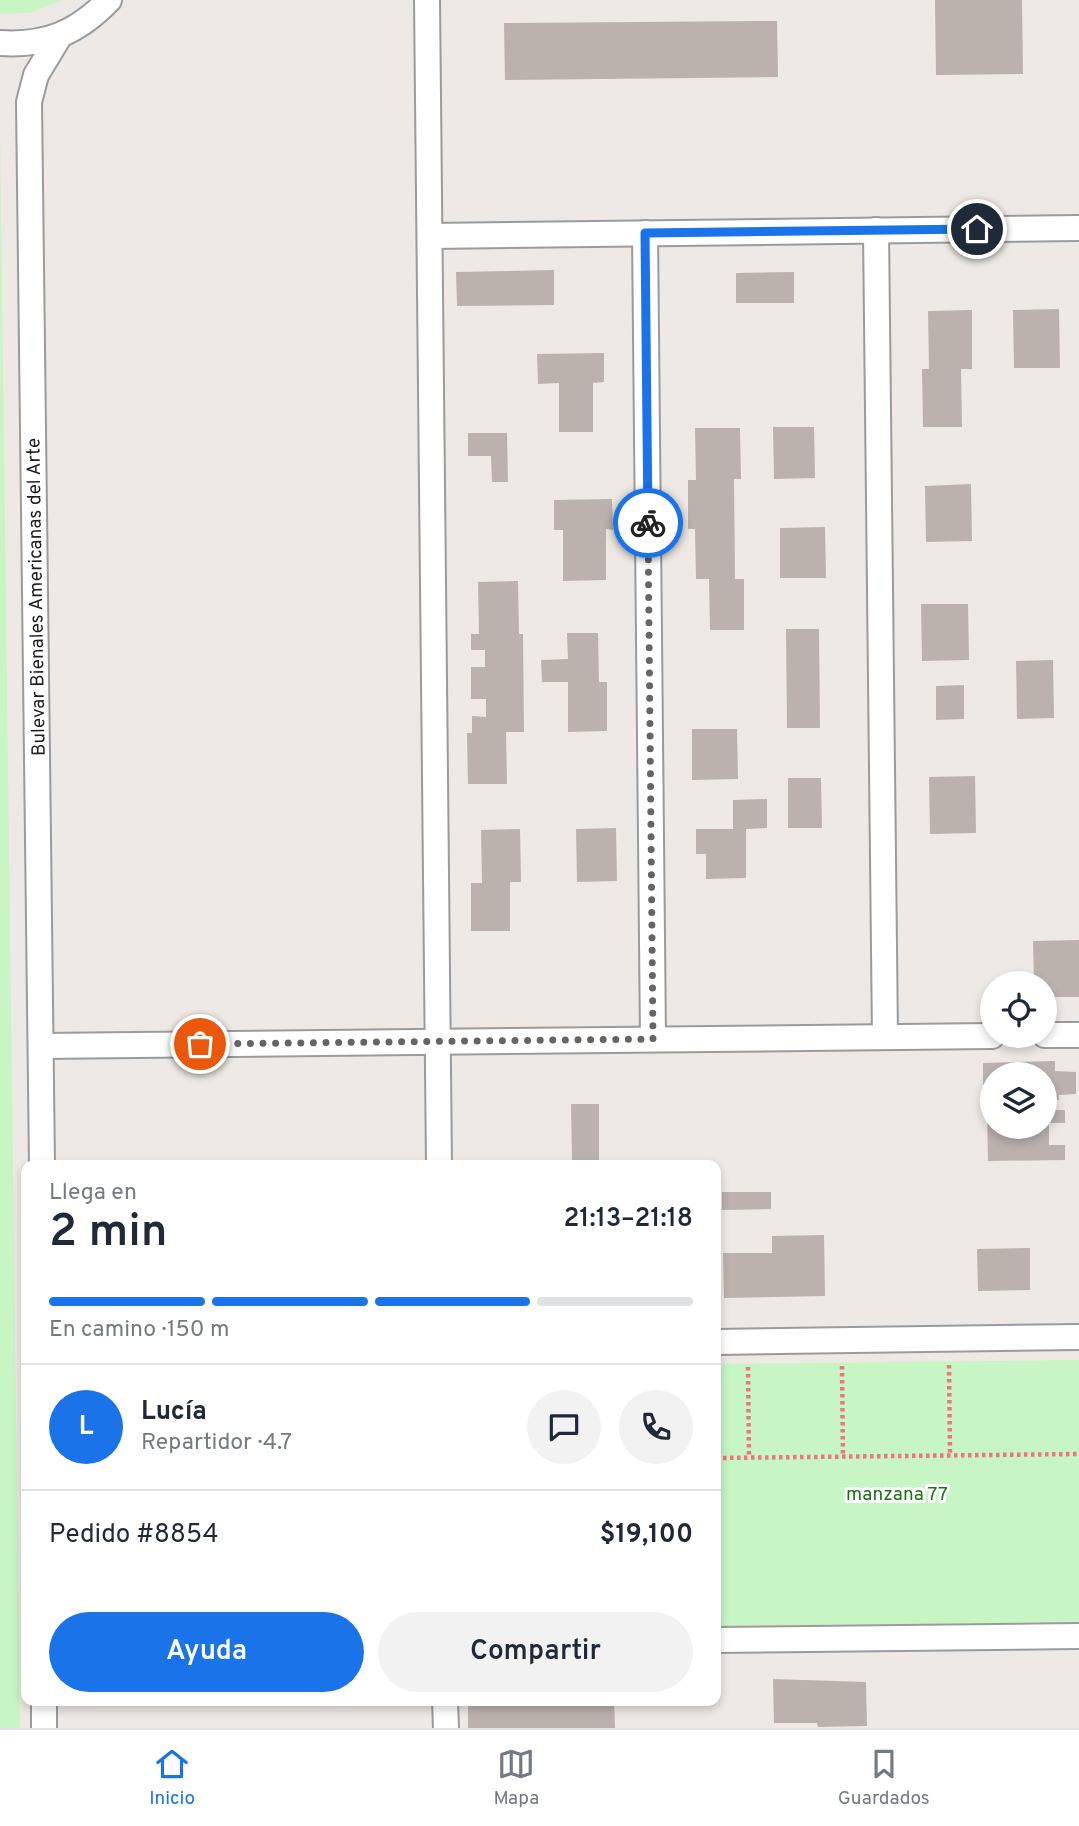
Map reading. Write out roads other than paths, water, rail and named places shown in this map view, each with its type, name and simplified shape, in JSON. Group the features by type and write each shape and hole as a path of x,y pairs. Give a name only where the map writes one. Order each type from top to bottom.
{"street":[{"path":"0,43 24,45 59,37 91,19 109,0"},
{"path":"427,0 439,1160"},
{"name":"Bulevar Bienales Americanas del Arte","path":"42,1160 29,102 36,75 59,37"},
{"path":"430,236 1079,228"},
{"path":"876,230 885,1037"},
{"path":"645,233 653,1039"},
{"path":"1057,1035 1079,1035"},
{"path":"41,1046 980,1036"},
{"path":"721,1342 1079,1337"},
{"path":"721,1640 1079,1636"},
{"path":"44,1706 44,1728"},
{"path":"445,1706 446,1728"}],"park label":[{"name":"manzana 77","path":"897,1493"}]}
